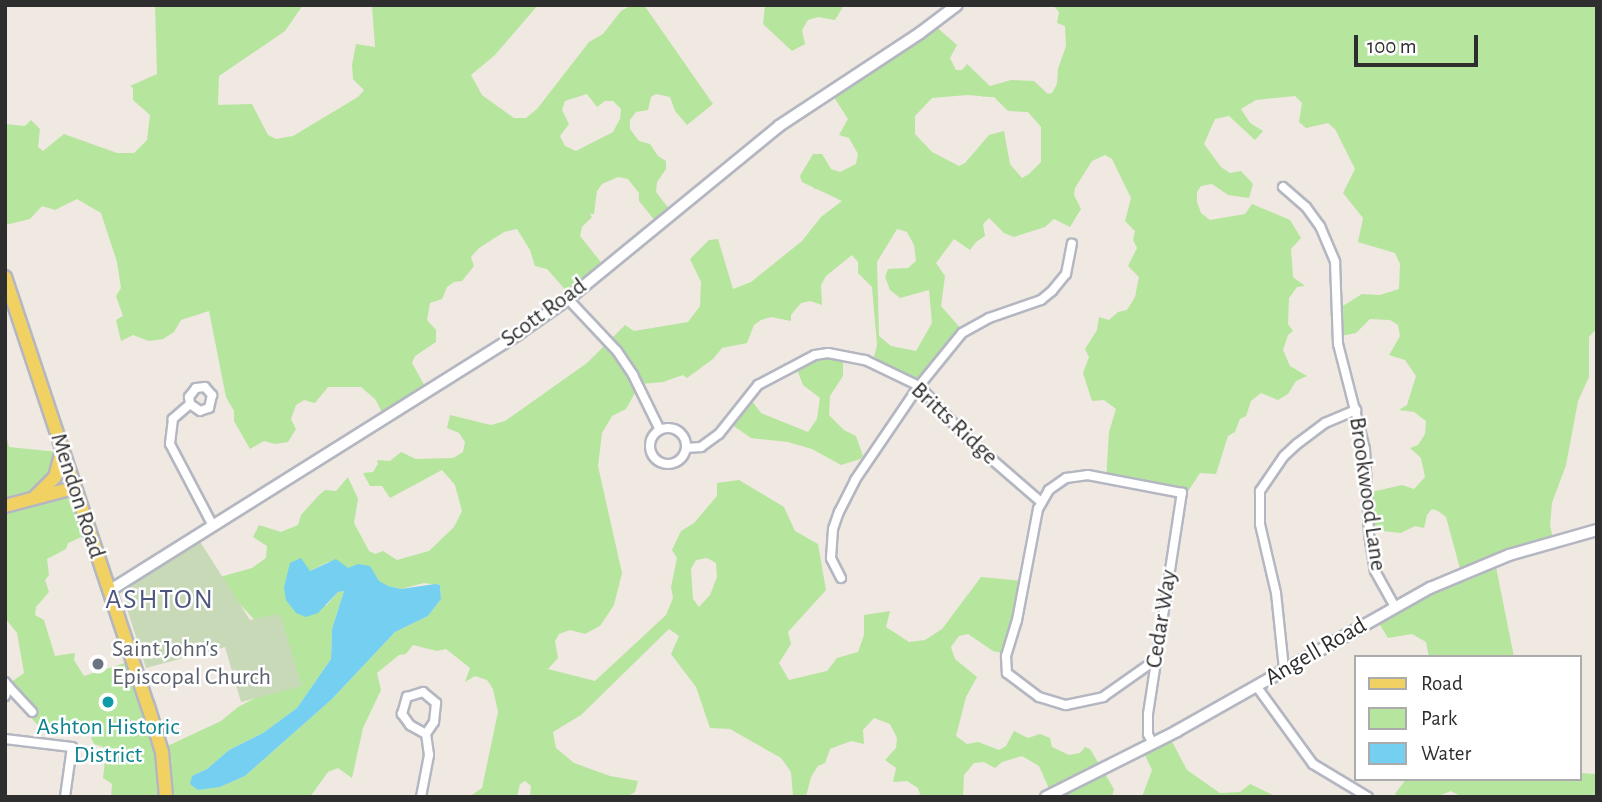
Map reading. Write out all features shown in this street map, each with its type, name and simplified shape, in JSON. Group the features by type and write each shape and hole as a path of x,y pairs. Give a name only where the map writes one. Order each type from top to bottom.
{"main road":[{"name":"Mendon Road","path":"5,277 162,752 166,797"},
{"path":"30,501 57,473 60,444"},
{"path":"5,506 73,488"}],"street":[{"name":"Scott Road","path":"109,591 355,438 568,299 779,126 920,33 957,5"},
{"name":"Brookwood Lane","path":"1283,187 1306,207 1329,245 1337,279 1338,344 1365,449 1369,534 1375,571 1395,607"},
{"path":"841,578 831,558 833,529 839,512 855,480 939,357 962,333 989,318 1022,309 1052,291 1066,274 1072,244"},
{"path":"568,299 617,351 633,375 660,430 668,428 681,434 686,448"},
{"name":"Britts Ridge","path":"660,430 650,442 650,450 661,462 677,461 686,448 710,442 758,385 815,355 828,353 865,360 919,386 966,438 1040,501"},
{"path":"190,404 173,419 170,444 213,526"},
{"path":"1284,669 1276,593 1260,524 1261,491 1272,471 1297,444 1325,423 1356,410"},
{"name":"Cedar Way","path":"1040,501 1057,484 1076,475 1168,488 1182,493 1154,661 1148,714 1148,734 1153,744"},
{"path":"1040,501 1017,620 1006,656 1007,673 1039,697 1066,705 1103,697 1154,661"},
{"name":"Angell Road","path":"1046,797 1153,744 1430,588 1508,555 1597,530"},
{"path":"5,696 7,684"},
{"path":"7,684 32,712"},
{"path":"1257,687 1313,764 1366,796"},
{"path":"421,797 429,755 426,734 435,722 436,704 423,692 412,693 404,703 404,718 426,734"},
{"path":"5,739 72,747 65,797"}],"green space":[{"path":"155,5 303,5 285,31 219,76 218,105 252,104 268,135 276,139 293,136 358,97 364,90 353,79 352,65 356,44 375,47 372,5 538,5 495,55 471,75 482,95 514,118 526,118 537,109 589,42 603,34 621,11 632,5 644,5 713,104 687,125 675,111 670,97 656,94 651,97 648,110 636,112 630,120 630,129 639,141 650,144 658,156 666,161 666,169 657,182 656,192 670,210 656,222 639,201 639,193 628,179 618,177 602,184 597,191 594,214 590,214 592,217 582,227 580,236 604,266 569,294 547,269 535,266 530,250 517,229 504,232 479,248 471,257 474,266 462,281 454,282 447,287 442,299 430,303 427,320 436,330 436,342 415,356 412,363 427,390 385,418 375,399 361,387 328,387 315,403 304,400 296,405 291,419 296,429 288,442 275,444 264,441 250,449 234,421 234,411 226,397 209,311 181,320 174,332 163,339 149,341 133,335 121,341 116,320 123,316 116,296 121,288 117,262 101,213 77,199 55,210 42,206 30,219 5,225 5,124 25,126 31,120 40,129 38,147 43,151 64,134 117,153 134,153 147,140 150,115 133,100 133,88 130,86 157,74","holes":["587,94 597,107 605,101 613,101 621,109 620,119 613,132 576,151 565,146 560,136 569,124 562,110 565,101"]},
{"path":"765,5 844,5 835,20 818,17 808,20 802,30 805,44 792,51 763,24"},
{"path":"1053,5 1597,5 1597,328 1589,337 1589,377 1578,401 1566,465 1552,503 1550,526 1554,542 1495,562 1514,655 1429,655 1426,642 1412,634 1388,638 1377,620 1462,576 1446,517 1438,511 1432,509 1427,515 1424,528 1415,526 1401,533 1372,530 1367,493 1402,485 1414,489 1425,477 1421,458 1410,448 1418,445 1425,434 1426,421 1414,412 1399,410 1407,405 1416,376 1405,360 1389,355 1400,336 1398,325 1390,320 1370,319 1356,333 1336,337 1330,314 1362,294 1380,295 1399,289 1400,264 1395,253 1358,242 1363,218 1343,193 1355,169 1335,129 1328,123 1306,128 1299,122 1302,103 1295,96 1256,100 1241,109 1250,123 1263,131 1255,140 1229,116 1215,119 1204,144 1221,167 1230,173 1241,171 1253,184 1249,198 1228,195 1212,184 1201,186 1197,192 1197,202 1201,213 1210,220 1245,214 1252,204 1290,220 1301,238 1291,249 1293,277 1305,286 1297,287 1289,298 1288,324 1293,331 1288,335 1283,350 1290,366 1307,376 1296,381 1288,394 1278,400 1261,393 1251,401 1246,416 1240,419 1235,432 1228,436 1216,474 1200,473 1183,499 1106,480 1109,432 1116,409 1104,400 1092,401 1083,373 1089,357 1085,349 1097,330 1099,317 1109,320 1118,312 1127,310 1135,297 1139,277 1128,266 1137,248 1133,240 1135,231 1125,221 1131,198 1112,159 1105,155 1092,161 1075,188 1074,195 1081,209 1070,227 1054,219 1045,227 1014,237 1004,233 989,218 983,224 985,236 970,250 954,239 936,263 945,276 941,306 963,331 919,387 872,365 877,345 872,287 858,273 858,262 852,255 826,276 821,285 822,305 810,301 801,303 791,315 791,321 771,317 761,320 754,325 747,343 722,348 713,359 687,378 683,375 663,382 640,384 626,409 612,416 602,433 598,466 622,573 614,605 600,626 585,634 570,630 559,634 555,641 558,658 548,669 595,681 666,615 673,598 671,587 677,558 672,550 681,531 694,523 717,496 717,483 739,480 784,507 795,531 818,544 826,590 788,632 791,644 779,663 789,680 827,671 837,658 858,652 864,635 864,615 890,611 886,627 909,642 925,640 942,629 981,577 1022,581 1006,654 993,651 968,634 959,636 951,647 955,659 977,677 966,697 956,736 967,744 978,742 999,750 1006,746 1014,731 1028,738 1040,734 1050,738 1052,747 1069,755 1080,753 1085,747 1090,749 1114,789 1112,797 1044,797 1051,793 1039,766 1022,756 1002,762 995,768 984,762 974,763 964,775 963,797 921,797 918,788 907,781 893,782 896,768 885,760 896,748 897,738 890,724 874,718 863,730 864,744 851,741 830,749 825,763 818,766 811,777 806,797 793,797 791,772 781,758 730,729 710,728 696,687 671,654 679,636 669,629 581,715 553,732 556,748 574,763 610,776 638,781 635,792 627,797 530,797 531,786 525,781 520,784 517,797 469,797 482,788 498,712 493,689 487,680 475,676 465,682 470,668 446,649 437,651 413,645 406,654 399,655 377,673 381,690 363,728 352,778 338,768 328,772 310,797 111,797 112,784 103,778 106,752 103,747 94,744 89,733 70,732 60,719 42,731 6,686 24,673 17,633 5,618 5,430 9,447 58,452 49,499 75,495 86,535 68,543 66,549 47,559 49,575 45,580 49,592 36,607 35,615 44,620 55,656 75,653 74,660 84,676 131,661 159,750 221,721 238,707 268,691 270,636 219,582 220,577 252,568 266,558 267,546 253,537 259,525 281,532 298,525 301,515 319,495 325,490 336,491 348,477 358,499 354,523 369,551 375,554 383,551 397,560 429,551 454,527 462,511 455,485 442,470 390,498 382,486 370,486 363,473 373,472 378,464 377,460 390,461 401,452 416,459 453,458 463,452 465,442 459,433 447,428 450,415 491,425 505,421 587,363 625,325 634,331 688,322 700,306 701,282 690,259 709,240 718,239 733,289 751,282 802,241 821,217 842,201 802,182 800,176 813,154 822,154 831,169 840,172 856,164 858,154 849,138 839,135 848,119 830,91 933,24 957,45 950,58 956,70 962,70 967,64 990,86 1011,80 1034,81 1048,94 1052,93 1057,84 1058,69 1066,46 1065,26 1057,23 1059,12","holes":["967,95 994,97 1008,111 1028,112 1041,127 1041,162 1029,174 1022,178 1010,164 1004,131 989,135 965,163 959,166 932,152 915,134 915,116 932,98","897,229 907,232 914,245 916,261 908,268 888,269 885,277 890,290 900,298 929,290 932,323 916,351 891,346 879,336 877,262","707,558 716,563 717,577 710,595 699,607 693,599 691,569 696,560","328,562 401,589 424,583 440,585 441,599 428,616 395,632 332,699 245,776 220,787 198,790 192,776 207,769 229,750 263,733 297,708 331,659 332,629 344,591 338,592 326,606 290,563 310,571"]},
{"path":"828,355 843,360 843,376 830,396 829,415 844,430 856,436 863,456 860,459 841,465 812,449 788,442 751,438 728,422 741,403 752,401 761,413 808,432 817,419 820,398 803,385 796,367 812,358"},
{"path":"199,540 250,620 280,614 302,686 241,702 225,647 146,668 121,590"},
{"path":"1169,736 1187,770 1220,793 1240,792 1250,784 1277,797 1142,797 1152,770 1142,749"},
{"path":"1581,773 1597,774 1597,797 1462,797 1451,791 1436,797 1400,797 1395,794 1405,781 1581,781"}],"water":[{"path":"301,558 310,571 336,559 348,568 358,564 370,566 379,581 401,589 440,585 441,599 428,616 395,632 332,699 245,776 220,787 198,790 190,784 192,776 207,769 229,750 263,733 297,708 331,659 332,629 344,591 338,592 318,613 306,617 296,613 286,600 284,587 290,563"}],"place":[{"name":"Saint John's Episcopal Church","path":"98,664"},
{"name":"Ashton Historic District","path":"108,702"}],"district":[{"name":"ASHTON","path":"160,600"}]}
